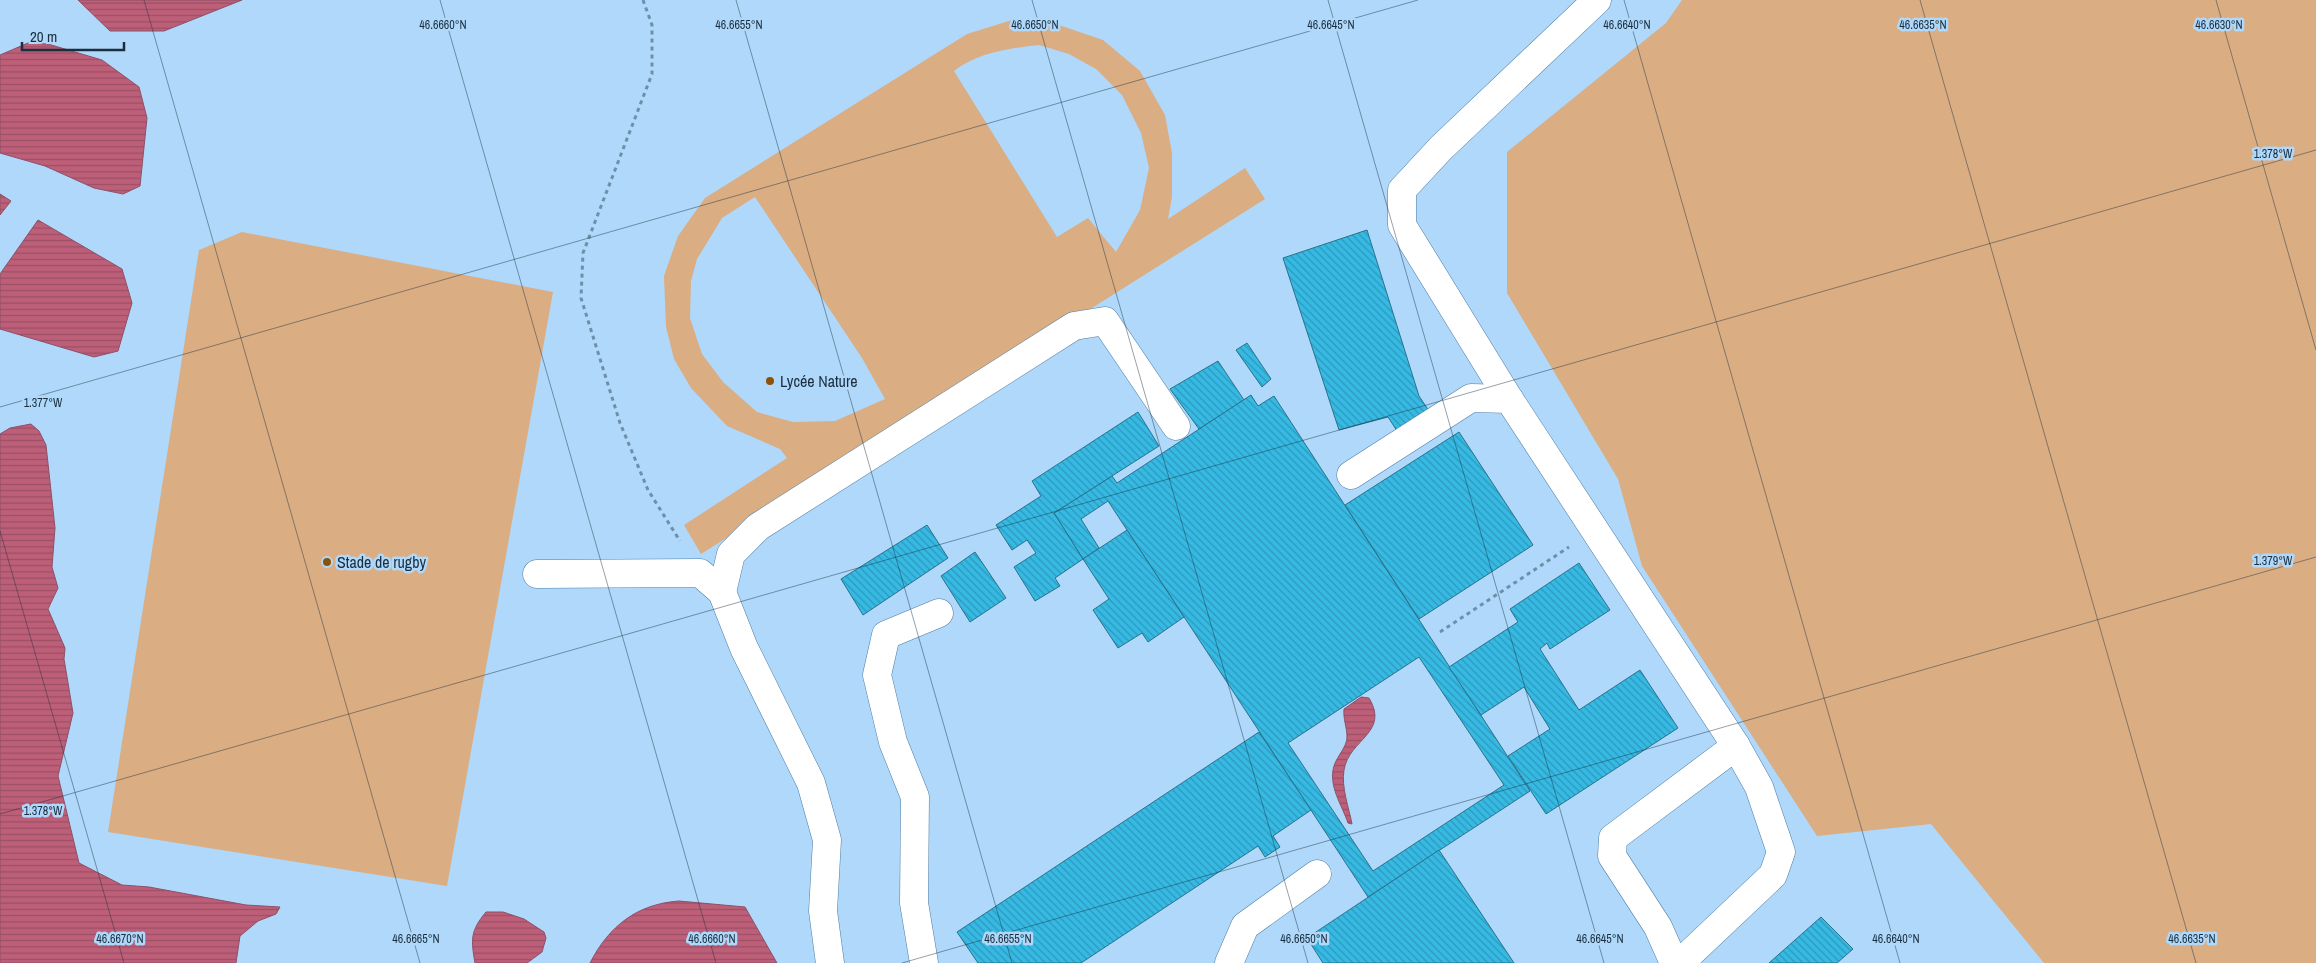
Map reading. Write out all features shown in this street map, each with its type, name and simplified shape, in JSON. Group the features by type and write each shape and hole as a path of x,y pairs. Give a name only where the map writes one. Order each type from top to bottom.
{"lane":[{"path":"1597,0 1441,148 1402,190 1402,224 1509,398 1736,746 1759,787 1781,852 1773,875 1680,963"},
{"path":"722,592 731,554 758,527 1074,326 1105,321 1176,426"},
{"path":"1351,475 1471,398 1509,398"},
{"path":"537,574 700,573 722,592 744,648 810,783 827,840 823,911 830,963"},
{"path":"924,963 914,903 915,797 893,742 877,675 886,635 938,613"},
{"path":"1674,963 1658,928 1612,856 1613,838 1736,746"},
{"path":"1229,963 1245,926 1317,874"}],"path":[{"path":"643,0 652,25 652,74 583,253 581,298 620,423 648,490 700,573"},
{"path":"1440,632 1595,530"}],"shaded area":[{"path":"78,0 242,0 164,31 110,31"},
{"path":"1682,0 2316,0 2316,963 2044,963 1931,824 1817,836 1642,566 1618,479 1507,293 1507,152 1666,23"},
{"path":"1012,20 1047,21 1103,40 1140,71 1165,115 1172,153 1172,197 1168,219 1245,168 1265,199 701,554 684,525 787,458 780,449 727,426 691,388 674,359 666,327 664,276 678,236 705,198 967,34","holes":["1039,45 1069,54 1096,69 1122,95 1141,133 1149,168 1140,210 1116,252 1088,218 1057,237 954,71 973,60 994,52","755,197 862,358 885,399 835,421 793,422 757,412 723,382 702,354 690,318 691,281 697,259 722,218"]},
{"path":"28,43 48,44 102,60 139,87 147,118 140,186 123,194 94,188 45,166 0,153 0,55"},
{"path":"0,194 11,201 0,215"},
{"path":"38,220 122,269 132,303 118,351 94,357 0,329 0,274"},
{"name":"Stade de rugby","path":"242,232 553,292 447,886 108,832 199,250"},
{"path":"31,424 39,431 46,445 55,528 52,567 58,588 48,609 65,648 64,659 73,713 58,776 79,863 122,885 149,887 246,905 280,907 276,914 258,921 240,936 236,963 0,963 0,434 10,428"},
{"path":"1361,697 1369,698 1374,710 1375,720 1372,728 1347,759 1344,770 1344,790 1352,824 1348,823 1336,795 1333,773 1335,762 1347,741 1344,709"},
{"path":"679,901 745,907 777,963 590,963 606,938 626,919 650,907"},
{"path":"486,912 503,912 524,919 544,932 546,938 542,952 527,963 475,963 473,948 474,930"}],"building":[{"path":"1367,230 1419,396 1433,417 1401,437 1388,417 1339,430 1283,258"},
{"path":"1247,343 1271,379 1262,387 1236,350"},
{"path":"1218,361 1244,400 1199,429 1170,389"},
{"path":"1251,395 1258,406 1274,396 1530,791 1368,897 1108,501 1081,519 1099,548 1083,559 1054,513 1112,476 1117,483","holes":["1419,657 1504,785 1373,871 1288,743"]},
{"path":"1138,412 1159,446 1054,513 1083,559 1055,578 1060,586 1035,601 1014,567 1036,553 1027,540 1012,550 996,525 1041,496 1032,481"},
{"path":"1459,432 1533,545 1419,619 1345,505"},
{"path":"927,525 948,558 863,615 841,579"},
{"path":"1127,530 1184,617 1148,642 1142,633 1118,648 1093,610 1109,599 1083,559"},
{"path":"975,552 1006,598 970,622 941,576"},
{"path":"1579,563 1610,610 1550,649 1547,643 1540,649 1579,710 1640,670 1678,728 1546,814 1508,756 1550,729 1524,687 1481,715 1449,667 1518,622 1510,609"},
{"path":"1259,732 1311,810 1273,836 1280,847 1265,857 1258,846 1081,963 978,963 957,932"},
{"path":"1439,850 1514,963 1323,963 1307,938"},
{"path":"1821,917 1853,949 1837,963 1769,963"}],"place":[{"name":"Lycée Nature","path":"770,381"},
{"name":"Stade de rugby","path":"327,562"}]}
